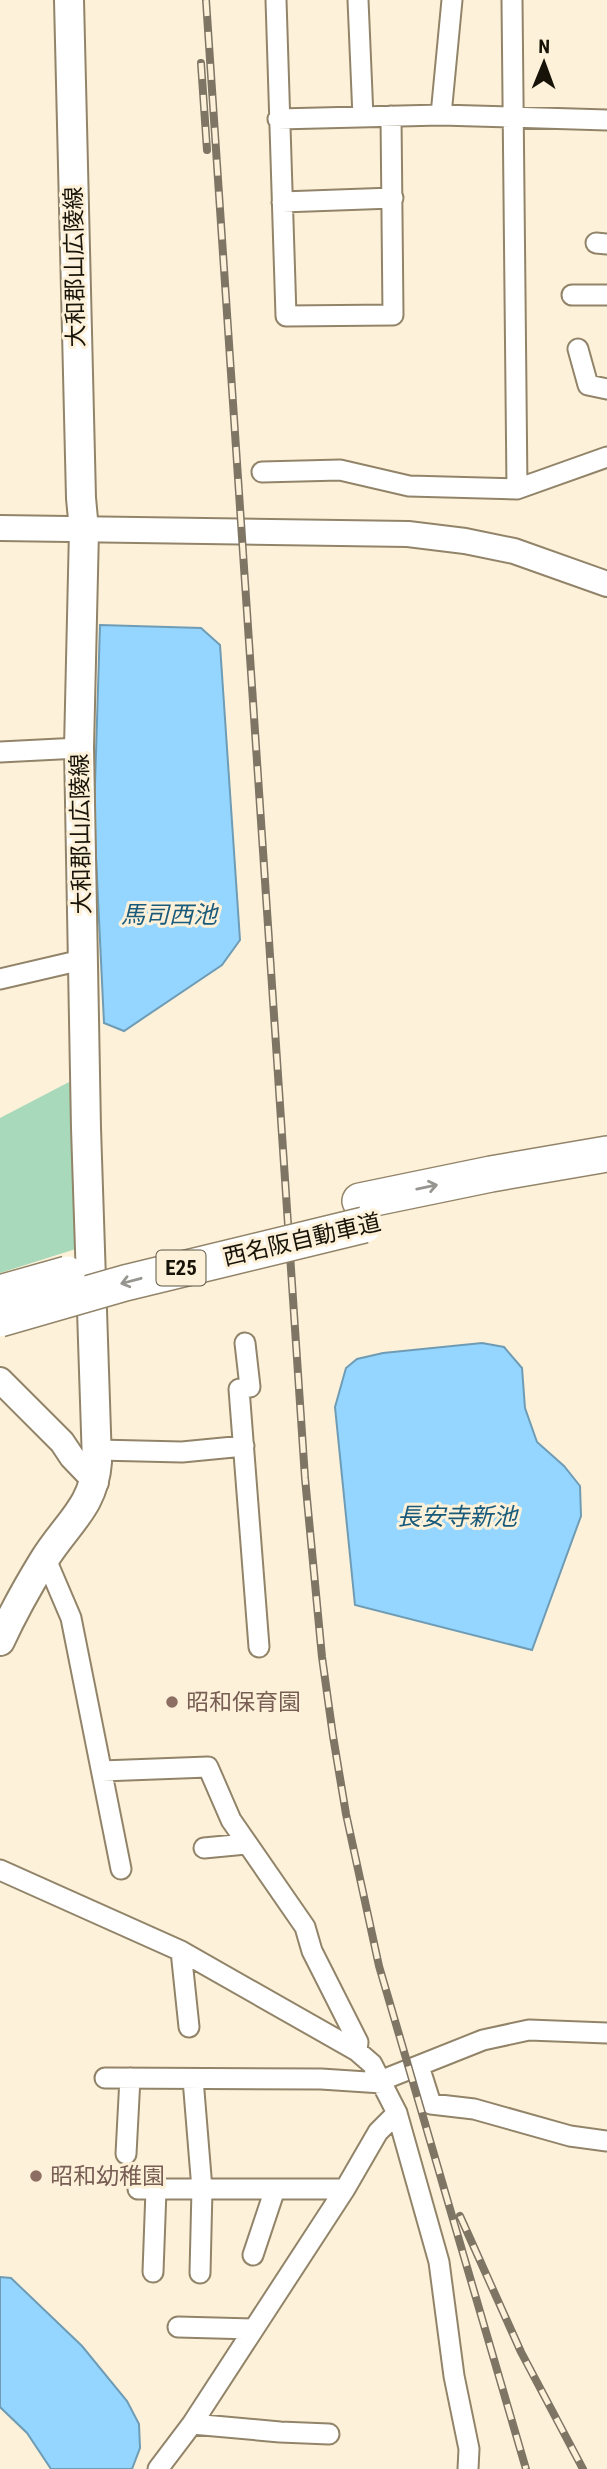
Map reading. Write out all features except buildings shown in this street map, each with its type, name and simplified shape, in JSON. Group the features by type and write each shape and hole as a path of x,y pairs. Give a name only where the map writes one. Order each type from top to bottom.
{"highway":[{"name":"西名阪自動車道","path":"0,1319 491,1174 607,1154"},
{"name":"西名阪自動車道","path":"0,1293 119,1259 362,1213 502,1196 607,1178"}],"main road":[{"name":"大和郡山広陵線","path":"0,1641 45,1558 88,1500 96,1482 98,1450 86,1142 79,748 84,530 69,0"}],"street":[{"path":"276,0 286,316 393,315 391,116"},
{"path":"358,0 363,117"},
{"path":"441,115 452,0"},
{"path":"512,0 517,489"},
{"path":"278,119 441,115 607,120"},
{"path":"282,202 393,198"},
{"path":"572,295 607,296"},
{"path":"578,349 588,385 607,389"},
{"path":"262,472 340,470 409,486 517,489 607,457"},
{"path":"0,528 408,534 465,541 514,551 607,584"},
{"path":"0,752 79,748"},
{"path":"0,979 73,962 84,962"},
{"path":"245,1343 250,1387 239,1389 259,1647"},
{"path":"0,1380 62,1442 96,1482"},
{"path":"98,1450 182,1452 244,1446"},
{"path":"45,1558 71,1618 121,1869"},
{"path":"102,1771 208,1767 231,1820 305,1927 312,1951 358,2042 357,2051"},
{"path":"204,1848 246,1844"},
{"path":"0,1870 181,1951 357,2051 372,2064 397,2113 439,2262 454,2376 469,2449 468,2469"},
{"path":"181,1951 189,2027"},
{"path":"105,2078 321,2079 382,2083 483,2040 529,2029 607,2033"},
{"path":"419,2066 431,2104 474,2109 569,2136 607,2141"},
{"path":"126,2154 130,2078"},
{"path":"193,2079 202,2189 200,2273"},
{"path":"158,2469 192,2424 345,2189 378,2132 397,2113"},
{"path":"253,2255 275,2189"},
{"path":"153,2272 147,2190 345,2189"},
{"path":"178,2327 253,2329"},
{"path":"192,2424 328,2434"}],"green space":[{"path":"71,1081 82,1247 0,1273 0,1118"}],"water":[{"name":"馬司西池","path":"100,625 201,628 220,645 240,940 222,965 124,1031 104,1023 94,816"},
{"name":"長安寺新池","path":"482,1343 504,1347 522,1368 525,1408 537,1442 564,1466 580,1486 581,1516 532,1650 355,1605 335,1407 346,1368 357,1359 383,1353"},
{"path":"0,2277 11,2278 82,2346 127,2401 139,2424 140,2448 132,2469 51,2469 27,2433 0,2407"}],"railway":[{"path":"206,0 305,1478 322,1657 346,1814 379,1966 526,2469"},
{"path":"201,63 207,150"},
{"path":"460,2216 521,2352 583,2469"}],"place":[{"name":"昭和保育園","path":"172,1702"},
{"name":"昭和幼稚園","path":"36,2176"}]}
